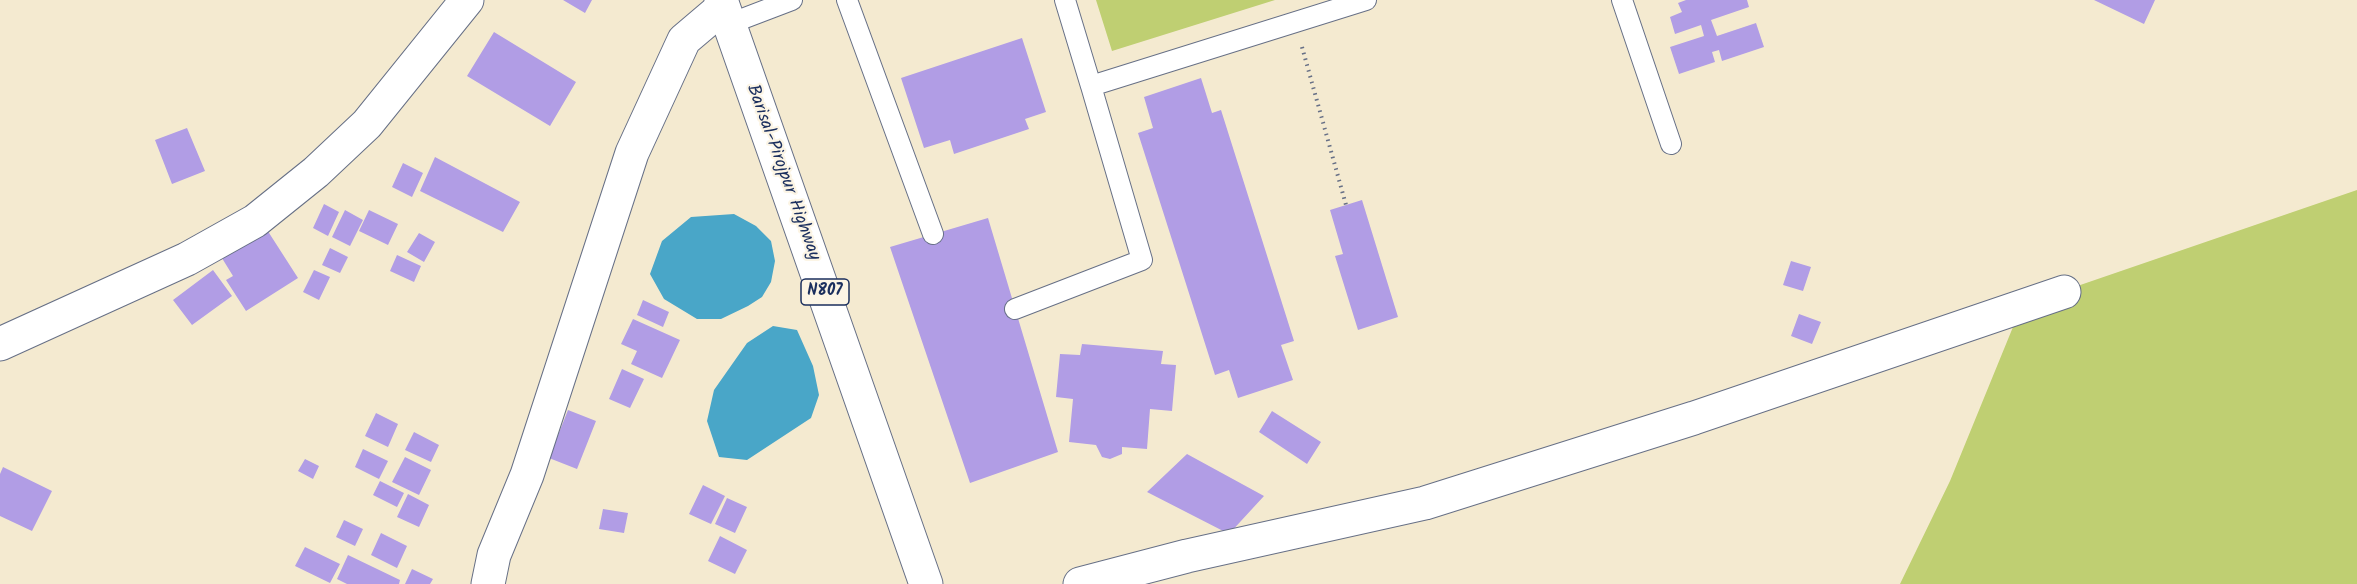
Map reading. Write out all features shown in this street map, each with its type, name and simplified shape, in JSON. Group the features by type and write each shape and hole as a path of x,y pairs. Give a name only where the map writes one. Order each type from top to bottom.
{"main road":[{"path":"0,344 187,259 255,221 316,172 367,124 467,0"},
{"path":"488,584 494,555 527,475 632,153 684,40 725,10"},
{"name":"Barisal-Pirojpur Highway","path":"725,10 926,584"},
{"path":"1080,584 1187,556 1425,503 1694,418 2064,292"}],"lane":[{"path":"725,10 792,0"},
{"path":"847,0 933,234"},
{"path":"1015,309 1142,260 1065,0"},
{"path":"1091,86 1366,0"},
{"path":"1622,0 1671,144"}],"path":[{"path":"1295,23 1346,205"}],"green space":[{"path":"1096,0 1275,0 1112,51"},
{"path":"2357,190 2357,584 1900,584 1950,481 2022,305"}],"water":[{"path":"734,214 756,226 771,241 775,261 771,282 762,297 748,306 721,319 697,319 664,299 650,274 662,241 691,217"},
{"path":"773,326 797,330 813,366 819,395 811,418 747,460 719,457 707,421 714,390 747,343"}],"building":[{"path":"563,0 592,0 585,13"},
{"path":"1686,0 1747,0 1749,7 1711,20 1717,36 1756,23 1764,47 1722,61 1719,50 1712,52 1715,62 1679,74 1670,47 1704,36 1701,25 1675,34 1670,17 1682,12 1678,3"},
{"path":"2094,0 2155,0 2144,24"},
{"path":"494,32 576,82 550,126 467,76"},
{"path":"1022,38 1046,112 1025,119 1029,129 954,154 950,140 924,148 901,78"},
{"path":"1201,78 1212,113 1221,110 1294,341 1281,345 1293,380 1238,398 1229,370 1215,375 1138,133 1153,128 1144,97"},
{"path":"187,128 205,171 172,184 155,140"},
{"path":"435,157 520,202 503,232 420,191"},
{"path":"403,163 423,173 412,197 392,187"},
{"path":"1362,200 1398,317 1358,330 1335,256 1343,254 1330,210"},
{"path":"324,204 339,212 328,236 313,228"},
{"path":"345,210 363,220 350,246 332,237"},
{"path":"369,210 398,224 388,245 359,231"},
{"path":"988,218 1058,452 970,483 890,247"},
{"path":"262,222 298,278 246,311 226,280 233,276 217,250"},
{"path":"419,233 435,242 424,262 407,252"},
{"path":"330,248 348,257 340,273 322,265"},
{"path":"397,255 421,266 414,282 390,271"},
{"path":"1791,261 1811,267 1803,291 1783,285"},
{"path":"213,270 232,296 192,325 173,300"},
{"path":"314,270 330,277 319,300 303,292"},
{"path":"643,300 669,312 663,327 637,315"},
{"path":"1799,314 1821,322 1812,344 1791,336"},
{"path":"633,319 680,340 662,378 631,364 637,351 621,344"},
{"path":"1082,344 1163,351 1161,364 1176,365 1172,411 1150,409 1147,449 1122,447 1122,454 1110,459 1102,457 1096,445 1069,442 1073,399 1056,397 1060,354 1080,355"},
{"path":"622,369 644,379 630,408 609,399"},
{"path":"568,410 596,421 577,469 549,458"},
{"path":"1272,411 1321,442 1307,464 1259,432"},
{"path":"376,413 398,424 388,447 365,436"},
{"path":"414,432 439,445 431,462 405,450"},
{"path":"363,449 388,461 379,479 355,467"},
{"path":"1187,454 1264,496 1229,534 1147,492"},
{"path":"405,457 431,470 419,495 392,482"},
{"path":"305,459 319,466 313,479 298,471"},
{"path":"3,467 52,491 32,531 0,516 0,474"},
{"path":"380,481 404,493 397,507 373,495"},
{"path":"703,485 725,496 711,524 689,514"},
{"path":"408,494 429,505 419,527 397,517"},
{"path":"727,498 747,507 735,533 715,524"},
{"path":"603,509 628,513 624,533 599,529"},
{"path":"344,520 363,529 355,546 336,537"},
{"path":"381,533 407,546 397,568 371,555"},
{"path":"720,536 747,550 735,574 708,561"},
{"path":"305,547 340,564 330,583 295,566"},
{"path":"348,555 400,580 399,584 347,584 337,579"},
{"path":"412,569 433,579 430,584 405,584"}]}
